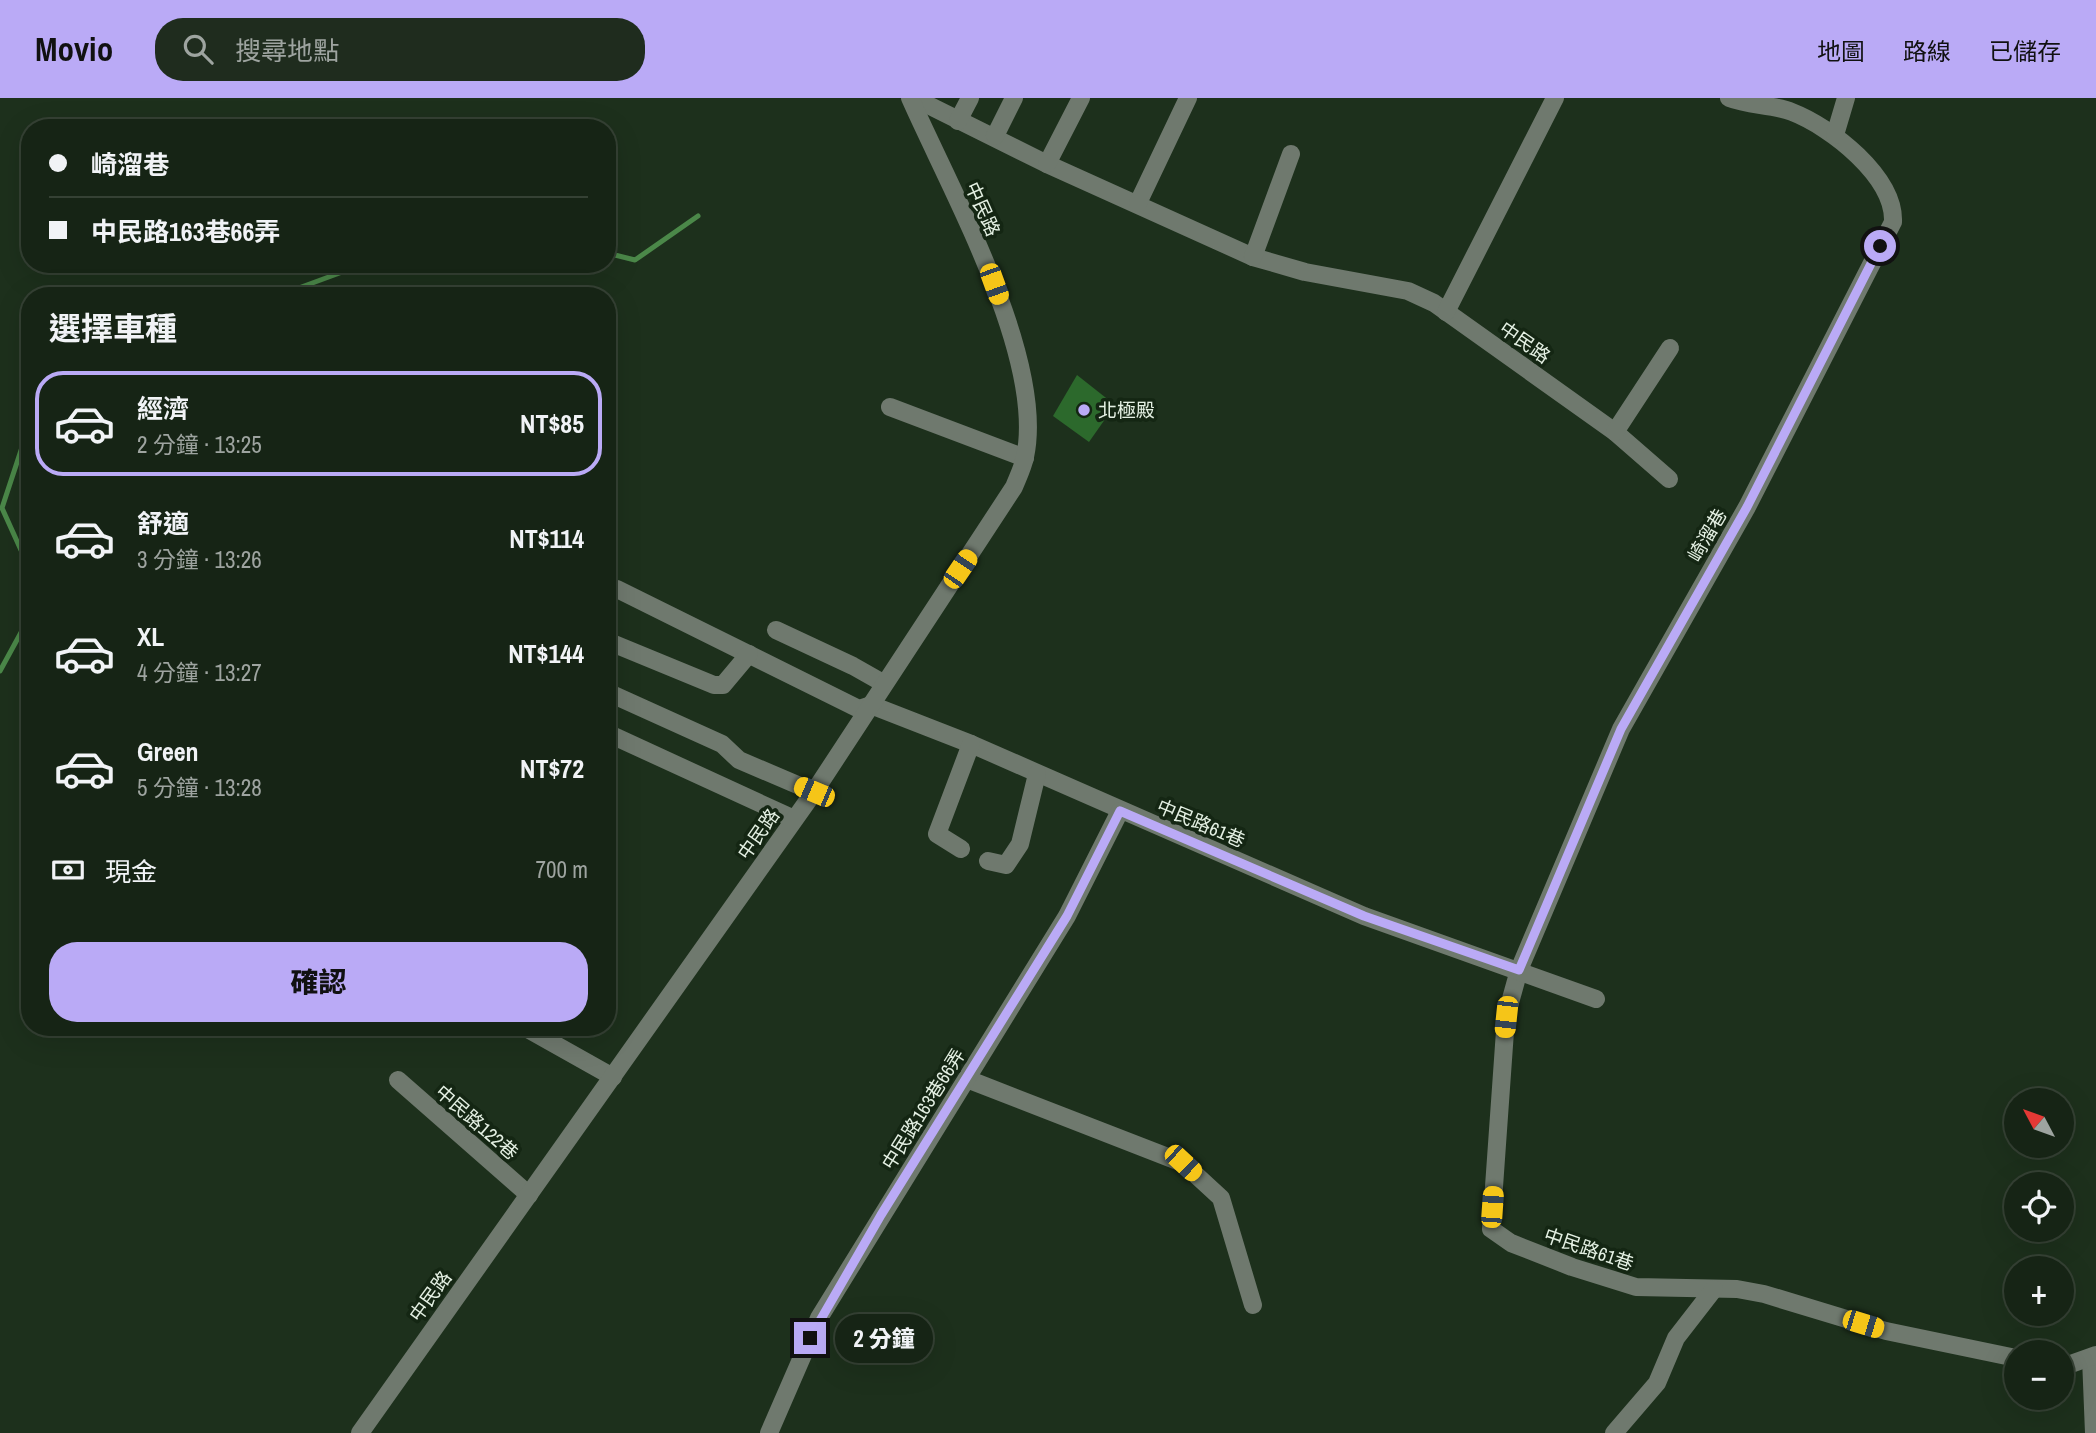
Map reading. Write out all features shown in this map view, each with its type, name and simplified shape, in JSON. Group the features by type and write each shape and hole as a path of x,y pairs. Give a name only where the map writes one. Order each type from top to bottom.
{"street":[{"name":"中民路","path":"912,98 995,136 1046,164 1138,203 1253,257 1305,272 1408,291 1446,312 1615,432 1669,479"},
{"name":"中民路","path":"360,1433 814,792 1014,487 1025,458 1028,418 1013,335 994,284 912,98"},
{"path":"958,121 970,98"},
{"path":"995,136 1014,98"},
{"path":"1046,164 1081,98"},
{"path":"1138,203 1188,98"},
{"path":"1446,312 1555,98"},
{"name":"崎溜巷","path":"1519,970 1621,729 1747,507 1892,222 1893,207 1884,184 1835,135 1792,112 1729,98"},
{"path":"1835,135 1846,98"},
{"path":"1253,257 1292,154"},
{"path":"1615,432 1670,348"},
{"path":"890,407 1025,458"},
{"name":"中民路61巷","path":"617,589 859,709 871,705 971,744 1364,916 1596,999"},
{"path":"776,630 883,683"},
{"path":"616,645 714,685 723,685 731,680 749,654"},
{"path":"616,696 722,744 739,760 814,792"},
{"path":"616,737 794,819"},
{"path":"961,849 937,834 971,744"},
{"path":"988,861 1006,865 1020,844 1037,775"},
{"name":"中民路163巷66弄","path":"769,1433 819,1318 1067,916 1120,811"},
{"name":"中民路61巷","path":"1519,970 1506,1017 1491,1228 1511,1243 1572,1268 1636,1287 1714,1289 1764,1294 1886,1331 2004,1356"},
{"path":"540,1036 613,1077"},
{"path":"967,1079 1183,1163 1221,1198 1254,1305"},
{"name":"中民路122巷","path":"398,1080 528,1195"},
{"path":"1614,1433 1657,1383 1676,1338 1714,1289"},
{"path":"2074,1361 2094,1357 2094,1433"}],"building":[{"name":"北極殿","path":"1077,375 1115,405 1089,442 1053,416"}],"waterway":[{"path":"616,255 635,260 698,216"},
{"path":"301,287 340,273"},
{"path":"21,450 2,508 21,550"},
{"path":"0,671 21,632"}],"place":[{"name":"北極殿","path":"1084,410"}],"route":[{"path":"810,1338 819,1318 881,1215 1067,916 1120,811 1364,916 1519,970 1621,729 1747,507 1880,246"}]}
